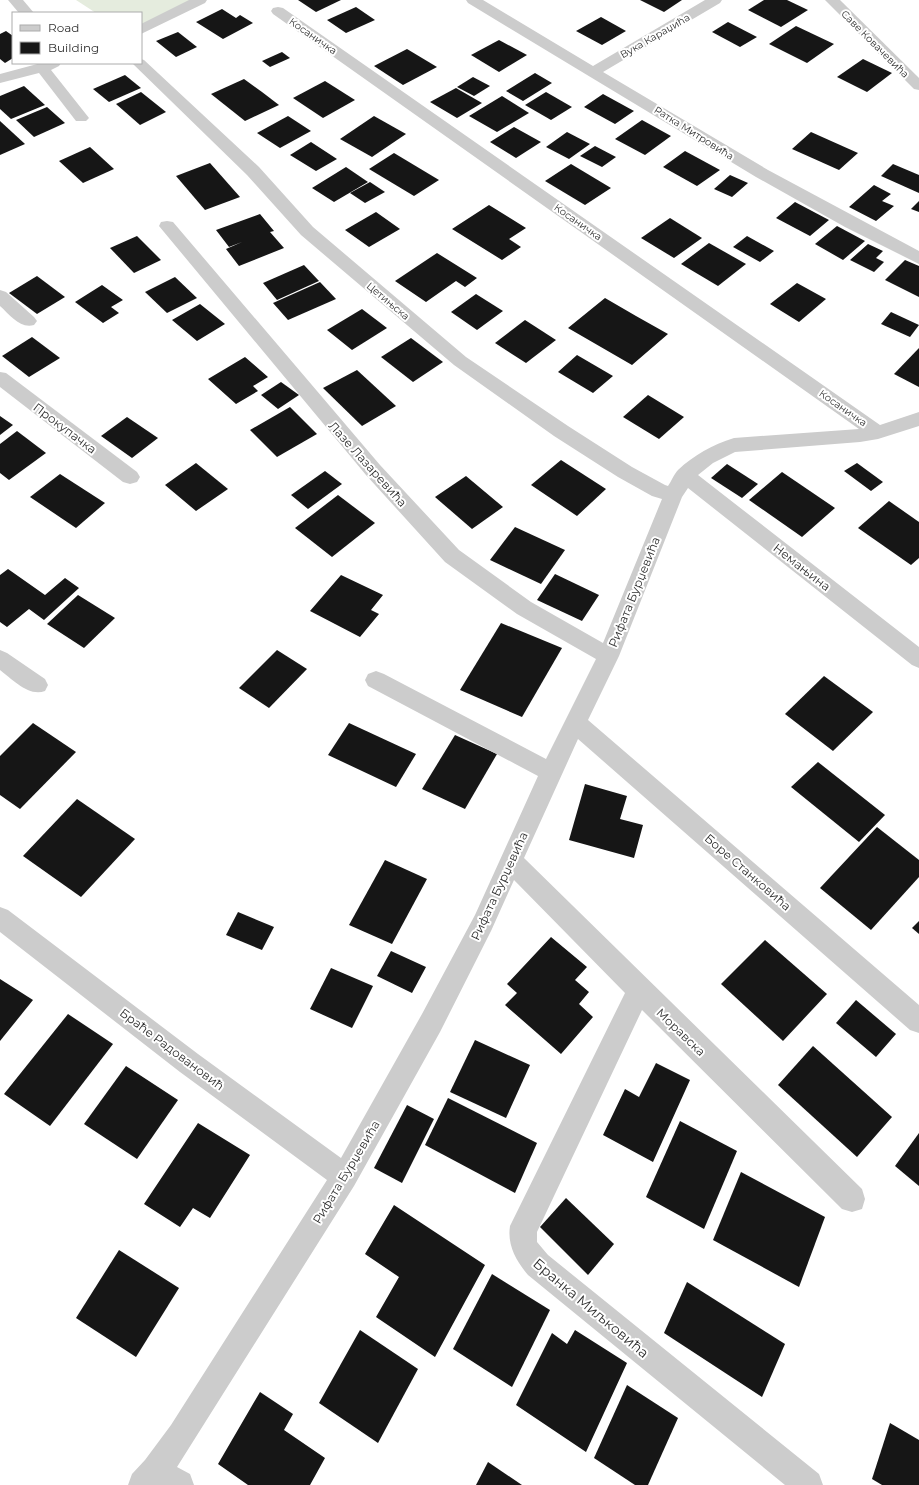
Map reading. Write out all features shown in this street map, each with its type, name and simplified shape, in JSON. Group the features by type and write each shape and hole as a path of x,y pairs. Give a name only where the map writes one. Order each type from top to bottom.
{"street":[{"path":"15,0 25,12"},
{"path":"142,29 200,0"},
{"name":"Ратка Митровића","path":"473,0 594,71 741,162 830,212 919,258"},
{"name":"Вука Караџића","path":"594,71 715,0"},
{"name":"Саве Ковачевића","path":"834,0 855,25 919,86"},
{"name":"Косаничка","path":"278,11 877,432"},
{"name":"Цетињска","path":"139,64 253,171 307,231 460,361 561,431 625,472 659,491 672,495"},
{"path":"0,79 48,66 81,118"},
{"name":"Лазе Лазаревића","path":"168,226 373,470 452,556 524,608 608,656"},
{"path":"0,296 28,321"},
{"name":"Прокупачка","path":"0,378 130,477"},
{"name":"Рифата Бурџевића","path":"159,1480 181,1435 345,1178 431,1023 483,923 512,862 551,772 608,656 672,495 685,474 720,450 734,445 827,439 877,432 919,419"},
{"name":"Немањина","path":"685,474 919,659"},
{"path":"0,659 37,685"},
{"path":"376,680 551,772"},
{"name":"Боре Станковића","path":"576,723 919,1021"},
{"name":"Моравска","path":"512,862 639,990 852,1199"},
{"name":"Браће Радовановић","path":"0,918 177,1053 345,1178"},
{"name":"Бранка Миљковића","path":"639,990 524,1226 522,1235 524,1246 529,1256 538,1265 808,1485"}],"shaded area":[{"path":"76,0 200,0 142,29 142,12 94,12"}],"building":[{"path":"298,0 341,0 316,12"},
{"path":"640,0 682,0 664,12"},
{"path":"764,0 787,0 808,10 781,27 748,10"},
{"path":"356,7 375,20 346,33 327,20"},
{"path":"222,9 236,18 240,15 253,23 223,39 196,22"},
{"path":"601,17 626,31 602,45 576,31"},
{"path":"728,22 757,37 740,47 712,32"},
{"path":"796,26 834,44 807,63 769,44"},
{"path":"6,31 12,35 12,59 5,63 0,59 0,34"},
{"path":"178,32 197,47 176,57 156,41"},
{"path":"499,40 527,55 499,72 471,55"},
{"path":"407,49 437,67 403,85 374,66"},
{"path":"282,52 290,58 270,67 262,61"},
{"path":"863,59 892,73 867,92 837,77"},
{"path":"535,73 552,83 523,101 506,91"},
{"path":"125,75 141,88 109,102 93,89"},
{"path":"473,77 490,86 474,96 457,87"},
{"path":"244,79 279,105 245,121 211,94"},
{"path":"325,81 355,100 323,118 293,98"},
{"path":"24,86 45,105 11,119 0,109 0,96"},
{"path":"456,88 482,103 457,118 430,102"},
{"path":"141,92 166,112 140,125 116,104"},
{"path":"546,92 572,107 551,120 525,105"},
{"path":"603,94 634,111 615,124 584,107"},
{"path":"502,96 529,113 497,132 469,116"},
{"path":"47,107 65,123 34,137 16,120"},
{"path":"288,116 311,131 280,148 257,133"},
{"path":"374,116 406,134 372,157 340,139"},
{"path":"642,120 671,136 645,155 615,139"},
{"path":"0,121 25,144 0,155"},
{"path":"514,127 541,142 516,158 490,142"},
{"path":"567,132 590,144 569,159 546,147"},
{"path":"811,132 858,153 839,170 792,149"},
{"path":"311,142 337,159 316,171 290,155"},
{"path":"595,146 616,157 602,167 580,156"},
{"path":"90,147 114,169 83,183 59,161"},
{"path":"685,151 720,170 697,186 663,167"},
{"path":"394,153 439,180 414,196 369,169"},
{"path":"210,163 240,197 205,210 176,176"},
{"path":"571,164 611,188 585,205 545,181"},
{"path":"893,164 919,175 919,193 881,176"},
{"path":"346,167 368,182 334,202 312,188"},
{"path":"730,175 748,183 732,197 714,189"},
{"path":"370,182 385,192 365,203 350,193"},
{"path":"874,185 891,194 882,201 894,206 876,221 849,207"},
{"path":"919,201 919,212 911,209"},
{"path":"795,202 829,220 810,236 776,218"},
{"path":"489,205 526,228 509,239 521,247 502,260 452,229"},
{"path":"376,212 400,229 369,247 345,230"},
{"path":"260,214 274,231 270,232 284,248 239,266 226,249 242,242 229,247 216,230"},
{"path":"670,218 702,238 674,258 641,238"},
{"path":"837,226 865,241 843,260 815,244"},
{"path":"137,236 161,260 134,273 110,248"},
{"path":"747,236 774,251 760,262 733,247"},
{"path":"709,243 746,264 718,286 681,264"},
{"path":"868,244 883,251 876,258 884,262 874,272 850,260"},
{"path":"437,253 477,278 465,287 456,281 426,302 395,281"},
{"path":"905,260 919,266 919,297 885,280"},
{"path":"304,265 319,281 277,300 263,283"},
{"path":"37,276 65,297 37,314 9,293"},
{"path":"175,277 197,298 167,313 145,292"},
{"path":"320,282 336,299 288,320 273,303"},
{"path":"797,283 826,299 799,322 770,304"},
{"path":"102,285 123,300 111,307 119,313 103,323 75,302"},
{"path":"476,294 503,311 477,330 451,312"},
{"path":"605,298 668,334 632,365 568,328"},
{"path":"200,304 225,324 197,341 172,320"},
{"path":"362,309 387,328 352,350 327,330"},
{"path":"891,312 919,325 910,337 881,324"},
{"path":"525,320 556,340 526,363 495,343"},
{"path":"32,337 60,358 29,377 2,356"},
{"path":"411,338 443,362 413,382 381,357"},
{"path":"919,348 919,387 894,374"},
{"path":"577,355 613,376 593,393 558,372"},
{"path":"245,357 268,377 253,386 258,391 236,404 208,379"},
{"path":"357,370 396,406 362,426 323,388"},
{"path":"281,382 299,395 278,409 261,395"},
{"path":"648,395 684,417 659,439 623,417"},
{"path":"290,407 317,434 277,457 250,430"},
{"path":"0,416 13,425 0,435"},
{"path":"127,417 158,438 132,458 101,436"},
{"path":"17,431 46,453 9,480 0,473 0,444"},
{"path":"561,460 606,489 577,516 531,485"},
{"path":"196,463 228,489 196,511 165,485"},
{"path":"857,463 883,482 871,491 844,471"},
{"path":"727,464 758,484 742,498 711,478"},
{"path":"325,471 342,484 308,509 291,495"},
{"path":"782,472 835,508 802,537 749,500"},
{"path":"60,474 105,503 76,528 30,497"},
{"path":"466,476 503,507 472,529 435,497"},
{"path":"338,495 375,523 332,557 295,528"},
{"path":"889,501 919,522 919,558 911,565 858,528"},
{"path":"515,527 565,550 541,584 490,560"},
{"path":"8,569 45,595 65,578 79,588 44,620 29,609 7,627 0,622 0,575"},
{"path":"555,574 599,595 582,621 537,600"},
{"path":"341,575 383,595 371,610 379,614 360,637 310,611"},
{"path":"78,595 115,618 84,648 47,624"},
{"path":"501,623 562,648 522,717 460,690"},
{"path":"277,650 307,669 269,708 239,688"},
{"path":"824,676 873,712 833,751 785,714"},
{"path":"33,723 76,752 20,809 0,795 0,756"},
{"path":"349,723 416,754 396,787 328,755"},
{"path":"455,735 497,754 465,809 422,789"},
{"path":"818,762 885,815 859,842 791,787"},
{"path":"585,784 627,796 620,819 643,825 634,858 569,840"},
{"path":"77,799 135,839 81,897 23,856"},
{"path":"877,827 919,860 919,877 871,930 820,888"},
{"path":"385,860 427,879 392,944 349,925"},
{"path":"238,912 274,927 262,950 226,935"},
{"path":"919,921 919,934 912,928"},
{"path":"551,937 587,967 575,980 589,992 579,1004 593,1017 561,1054 505,1005 517,993 507,984"},
{"path":"765,940 827,994 783,1041 721,984"},
{"path":"391,951 426,967 412,993 377,976"},
{"path":"331,968 373,986 352,1028 310,1009"},
{"path":"0,979 33,1000 0,1041"},
{"path":"856,1000 896,1034 876,1057 836,1023"},
{"path":"68,1014 113,1044 50,1126 4,1094"},
{"path":"475,1040 530,1065 506,1118 450,1092"},
{"path":"813,1046 892,1117 857,1157 778,1085"},
{"path":"656,1063 690,1080 653,1162 603,1135 625,1089 639,1097"},
{"path":"126,1066 178,1100 137,1159 84,1124"},
{"path":"448,1098 537,1143 515,1193 425,1145"},
{"path":"407,1105 434,1119 402,1183 374,1168"},
{"path":"680,1121 737,1151 704,1229 646,1197"},
{"path":"198,1123 250,1155 210,1218 193,1208 180,1227 144,1204"},
{"path":"919,1133 919,1186 895,1166"},
{"path":"741,1172 825,1217 799,1287 713,1240"},
{"path":"566,1198 614,1244 588,1275 540,1227"},
{"path":"394,1205 485,1265 435,1357 376,1317 399,1277 365,1254"},
{"path":"119,1250 179,1288 136,1357 76,1318"},
{"path":"492,1274 550,1310 512,1387 453,1349"},
{"path":"687,1282 785,1344 762,1397 664,1333"},
{"path":"360,1330 418,1369 378,1443 319,1403"},
{"path":"575,1330 627,1363 586,1452 516,1405 552,1333 567,1344"},
{"path":"627,1385 678,1418 648,1485 635,1485 594,1458"},
{"path":"260,1392 293,1414 284,1430 325,1458 310,1485 248,1485 218,1464"},
{"path":"890,1423 919,1440 919,1485 882,1485 872,1479"},
{"path":"488,1462 522,1485 476,1485"}]}
